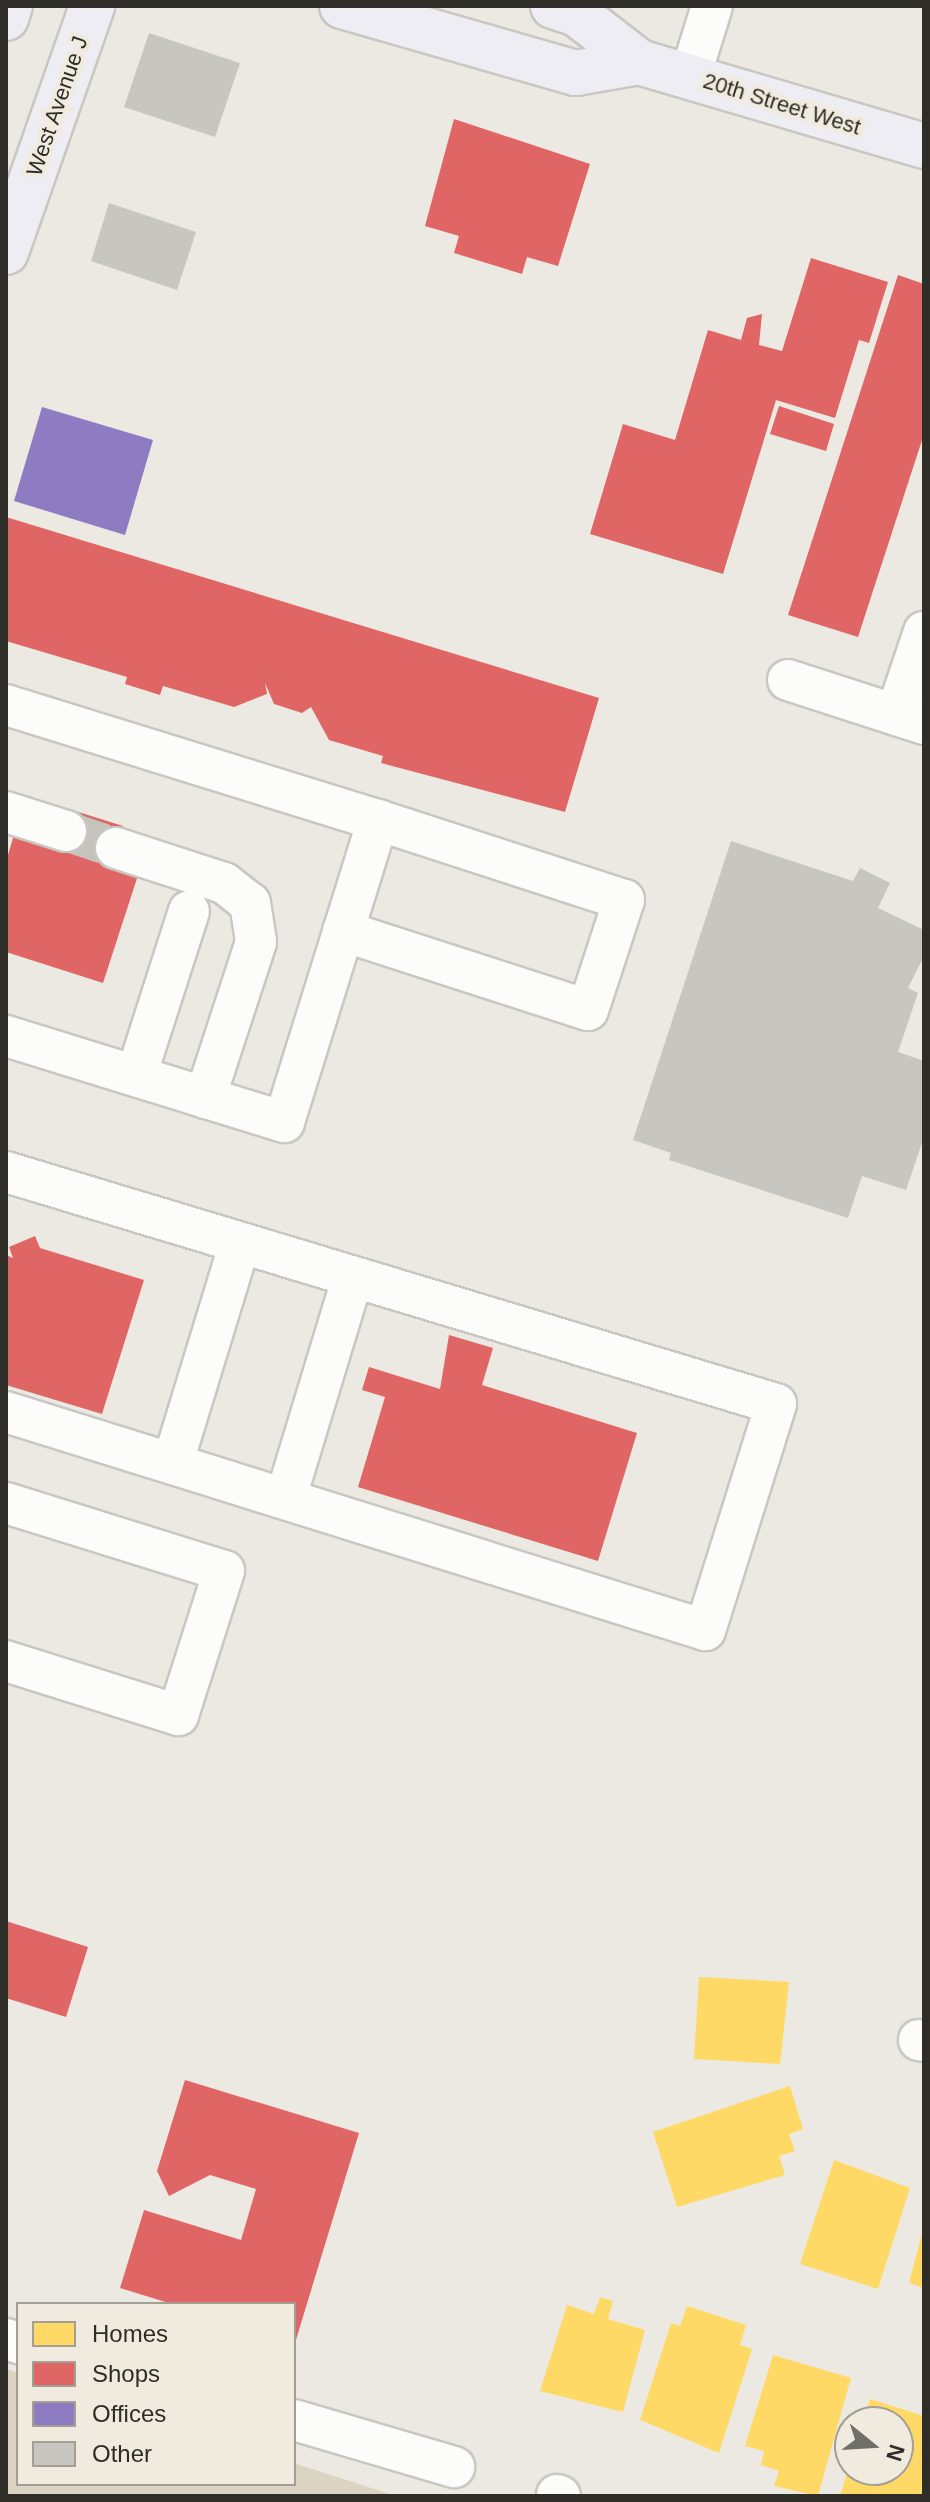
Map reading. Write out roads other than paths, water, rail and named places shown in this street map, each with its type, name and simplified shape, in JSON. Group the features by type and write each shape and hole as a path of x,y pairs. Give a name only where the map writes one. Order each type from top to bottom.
{"main road":[{"path":"6,18 10,6"},
{"name":"West Avenue J","path":"6,252 92,6"},
{"name":"20th Street West","path":"342,6 576,73 639,62"},
{"name":"20th Street West","path":"553,6 577,14 639,62 924,146"}],"street":[{"path":"690,77 712,6"},
{"path":"788,680 910,720 924,632"},
{"path":"6,705 624,900 588,1010 343,931"},
{"path":"6,812 66,831"},
{"path":"6,1036 284,1122 378,820"},
{"path":"116,848 224,883 250,903 256,942 205,1098"},
{"path":"136,1076 189,911"},
{"path":"6,1172 776,1404 705,1630 6,1412"},
{"path":"173,1462 240,1243"},
{"path":"286,1497 353,1277"},
{"path":"6,1503 224,1571 178,1715 6,1661"},
{"path":"296,2421 454,2467"}],"tunnel":[{"path":"66,831 116,848"}]}
